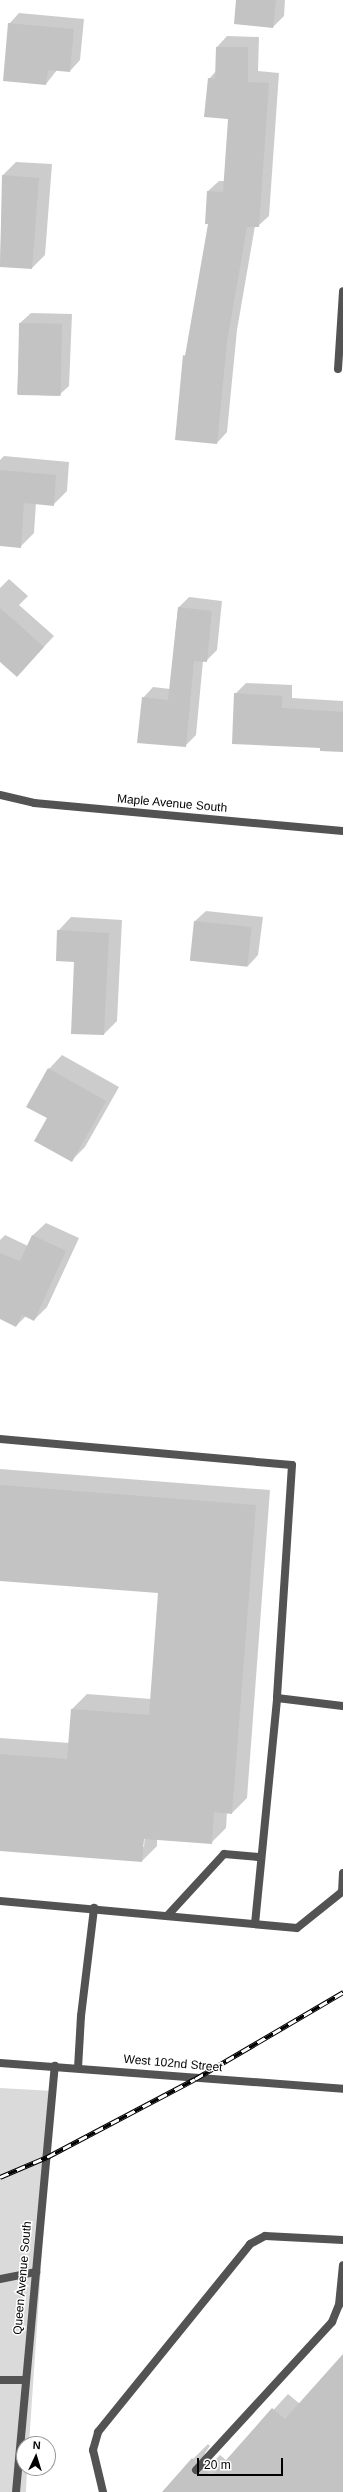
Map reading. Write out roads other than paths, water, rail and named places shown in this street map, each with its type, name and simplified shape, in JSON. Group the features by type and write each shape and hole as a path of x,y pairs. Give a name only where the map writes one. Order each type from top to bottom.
{"street":[{"path":"338,369 343,291"},
{"name":"Maple Avenue South","path":"0,795 34,804 343,831"},
{"path":"0,1439 292,1465 277,1698 255,1924"},
{"path":"277,1698 343,1706"},
{"path":"168,1915 224,1854 262,1857"},
{"path":"0,1901 94,1908 298,1928 342,1892 343,1873"},
{"path":"78,2068 81,2016 94,1908"},
{"name":"West 102nd Street","path":"0,2062 343,2089"},
{"name":"Queen Avenue South","path":"16,2492 55,2066"},
{"path":"102,2492 93,2450 98,2432 250,2244 265,2236 343,2240"},
{"path":"196,2470 340,2314 343,2265"},
{"path":"0,2279 36,2272"},
{"path":"0,2380 26,2380"}],"railway":[{"path":"0,2177 47,2157 195,2079 343,1992"}]}
